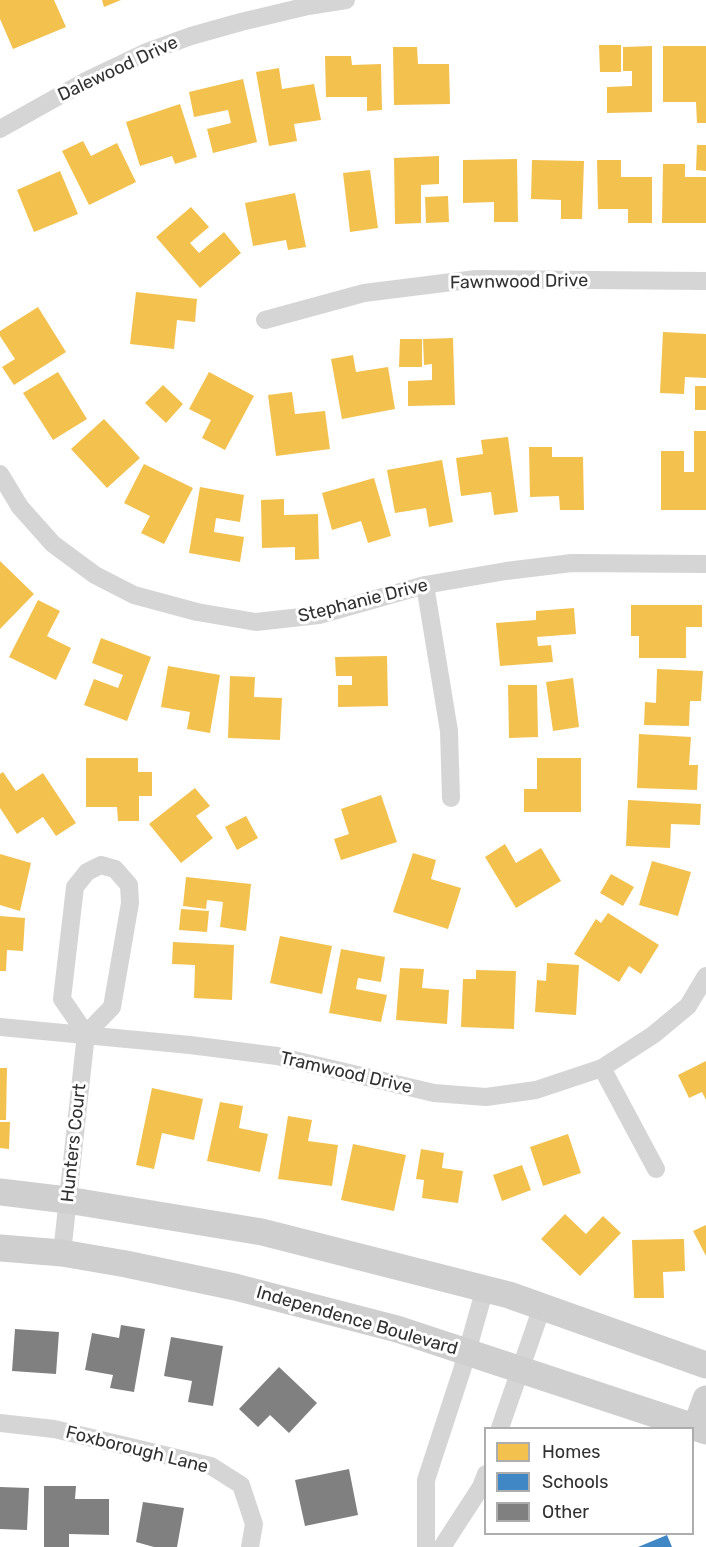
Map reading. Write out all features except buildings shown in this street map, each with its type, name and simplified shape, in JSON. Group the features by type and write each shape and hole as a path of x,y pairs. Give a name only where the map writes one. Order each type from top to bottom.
{"main road":[{"path":"0,1192 67,1200 262,1232 485,1288 706,1365"},
{"name":"Independence Boulevard","path":"0,1248 62,1253 235,1287 397,1329 701,1429"},
{"path":"701,1429 706,1399"}],"street":[{"name":"Dalewood Drive","path":"0,129 84,82 180,40 308,6 346,0"},
{"name":"Fawnwood Drive","path":"265,320 364,293 476,279 706,281"},
{"name":"Stephanie Drive","path":"0,474 20,507 53,544 95,575 134,595 197,612 256,622 318,615 425,585 506,571 572,563 706,564"},
{"path":"425,585 449,731 451,798"},
{"path":"101,865 115,869 129,885 130,903 112,1007 86,1034 62,999 75,887 87,872 101,865"},
{"name":"Tramwood Drive","path":"0,1027 86,1034 277,1056 434,1093 476,1096 536,1090 602,1068 653,1035 688,1006 706,976"},
{"name":"Hunters Court","path":"62,1253 86,1034"},
{"path":"602,1068 656,1169"},
{"path":"426,1547 426,1480 485,1288"},
{"path":"500,1427 542,1306"},
{"name":"Foxborough Lane","path":"0,1423 54,1429 211,1466 242,1485 254,1524 250,1547"},
{"path":"442,1547 484,1479"}]}
